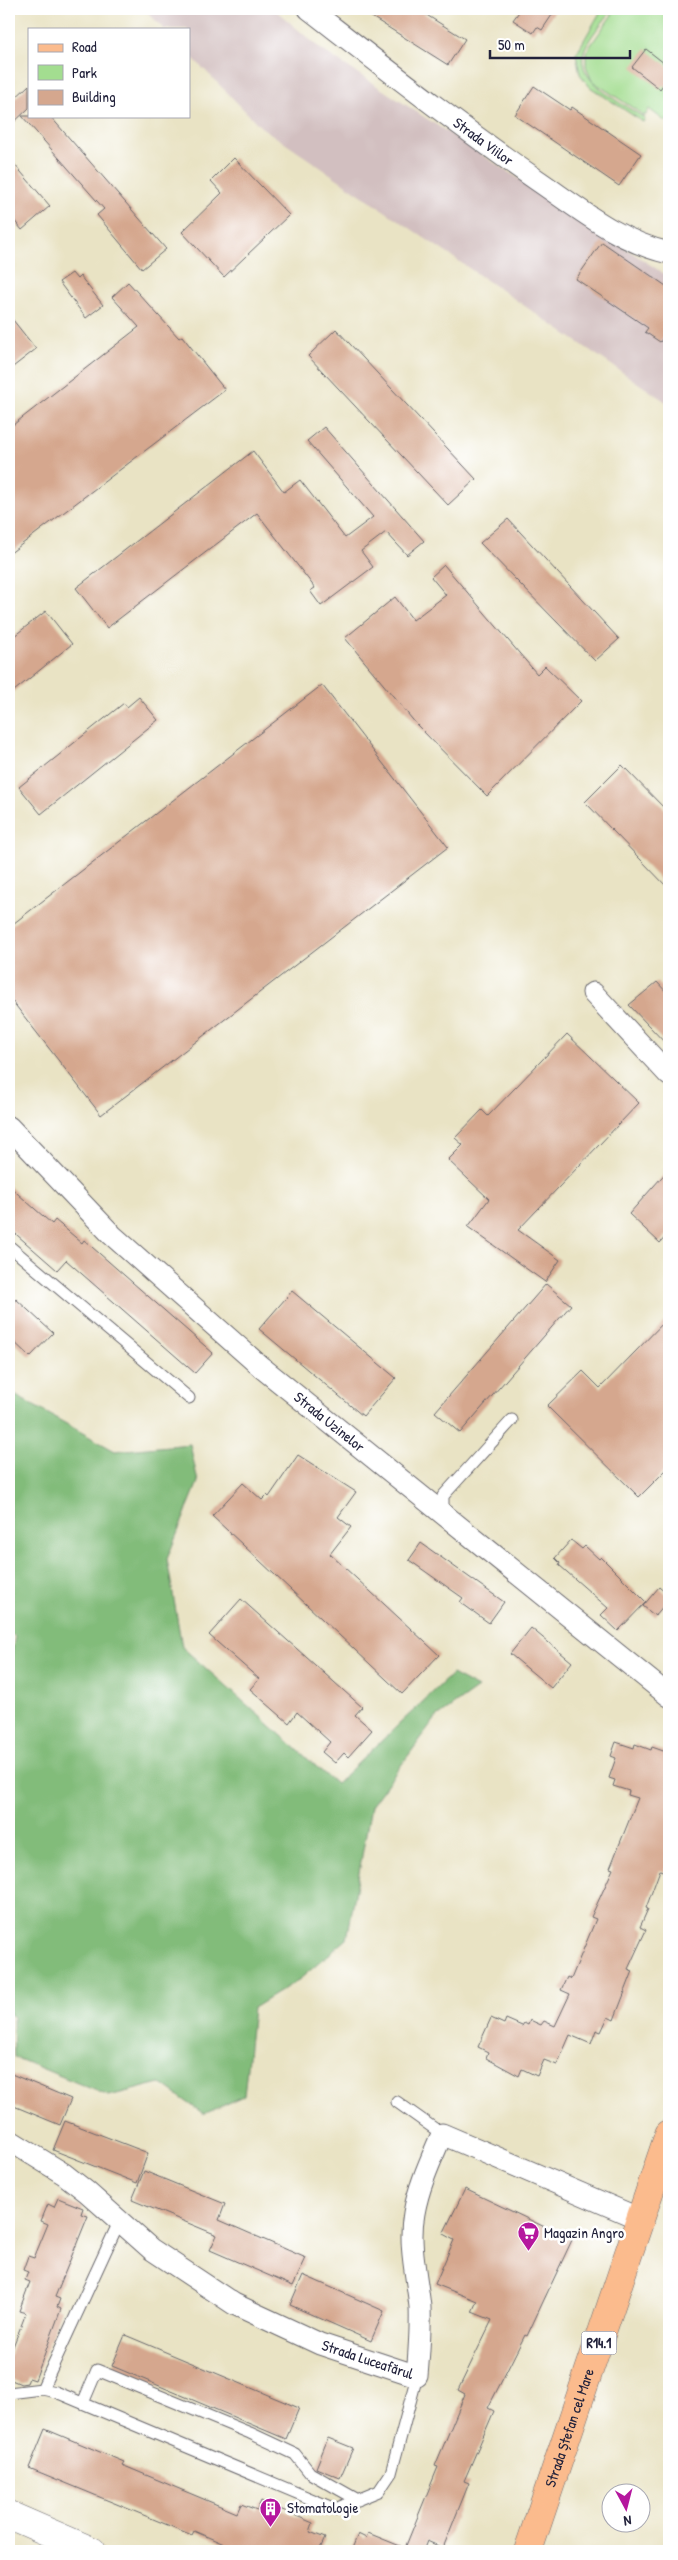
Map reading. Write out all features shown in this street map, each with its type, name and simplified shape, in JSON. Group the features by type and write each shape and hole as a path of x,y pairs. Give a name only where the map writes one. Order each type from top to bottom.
{"main road":[{"name":"Strada Ștefan cel Mare","path":"528,2551 669,2134"}],"street":[{"name":"Strada Viilor","path":"309,9 489,146 593,219 629,240 669,253"},
{"path":"593,993 669,1075"},
{"name":"Strada Uzinelor","path":"9,1127 119,1241 261,1367 669,1696"},
{"path":"442,2134 640,2219"},
{"name":"Strada Luceafărul","path":"9,2140 64,2174 87,2192 150,2249 234,2304 259,2318 320,2344 417,2376 420,2309 412,2245 413,2214 421,2181 442,2134"},
{"path":"9,2516 92,2551"}],"lane":[{"path":"9,1246 189,1398"},
{"path":"443,1514 443,1496 512,1420"},
{"path":"397,2102 442,2134"},
{"path":"42,2389 119,2222"},
{"path":"83,2402 97,2370 250,2433 295,2454 310,2473 358,2500"},
{"path":"9,2393 42,2389 83,2402 335,2509 379,2491 391,2473 417,2376"}],"shaded area":[{"path":"144,9 274,9 322,50 669,277 669,404 261,127 190,55 190,28 163,28"}],"green space":[{"path":"602,9 613,9 586,46 583,62 586,72 603,91 645,118 643,122 590,87 580,74 576,54"},
{"path":"616,9 669,9 669,117 666,122 649,109 645,116 592,81 586,66 586,52"},
{"path":"9,1392 115,1451 190,1444 198,1482 167,1559 182,1647 336,1784 452,1674 478,1688 436,1718 371,1806 347,1939 300,1979 253,2008 244,2096 204,2114 160,2083 109,2096 14,2057 13,2018 9,2014 9,1670 15,1636 9,1633"}],"building":[{"path":"359,9 417,9 465,39 448,65"},
{"path":"521,9 556,9 542,30 537,27 533,33 513,20"},
{"path":"646,49 669,67 669,90 663,85 660,89 632,67"},
{"path":"28,86 28,109 9,127 9,104"},
{"path":"534,86 570,110 572,107 641,154 619,186 515,115"},
{"path":"22,116 28,116 28,118 52,118 166,249 142,269 97,215 104,209"},
{"path":"9,158 50,206 22,230 9,214"},
{"path":"234,158 289,215 224,277 182,232 222,193 211,181"},
{"path":"602,242 669,288 669,340 664,337 660,342 645,332 648,328 576,279"},
{"path":"72,273 77,279 80,276 103,305 86,318 59,282"},
{"path":"128,282 179,338 182,336 225,390 9,554 9,428 139,327 112,297"},
{"path":"9,315 36,349 9,370"},
{"path":"336,329 476,479 448,505 308,356"},
{"path":"324,427 424,541 407,555 386,532 361,551 373,567 321,606 310,591 315,588 257,513 107,628 76,588 253,451 284,492 300,480 345,538 373,517 307,441"},
{"path":"508,519 619,639 595,661 480,543"},
{"path":"444,565 537,674 545,666 581,701 487,796 417,725 345,638 395,597 413,620 446,595 431,577"},
{"path":"46,611 72,644 9,695 9,640"},
{"path":"322,685 448,847 101,1115 9,997 9,927"},
{"path":"139,697 158,720 41,814 19,787 124,703 127,707"},
{"path":"622,765 669,813 669,889 585,802"},
{"path":"657,982 669,995 669,1047 629,1005"},
{"path":"567,1034 639,1103 518,1230 560,1260 545,1282 468,1227 489,1199 448,1160 463,1145 455,1138 482,1110 488,1116"},
{"path":"669,1169 669,1233 660,1243 629,1214"},
{"path":"9,1186 52,1224 55,1220 82,1243 84,1240 213,1353 195,1373 66,1260 57,1270 9,1228"},
{"path":"546,1284 571,1305 460,1433 435,1412"},
{"path":"292,1291 396,1378 363,1416 259,1329"},
{"path":"16,1299 53,1333 30,1357 9,1337 9,1308"},
{"path":"669,1317 669,1467 639,1497 547,1406 583,1371 600,1388"},
{"path":"298,1455 356,1492 338,1517 351,1527 330,1554 439,1655 402,1694 212,1516 243,1483 262,1500 267,1495 269,1497"},
{"path":"571,1540 582,1549 585,1546 599,1559 601,1557 646,1602 618,1631 601,1615 608,1608 559,1565 560,1563 555,1558"},
{"path":"421,1543 504,1602 489,1623 460,1602 463,1598 409,1560"},
{"path":"659,1587 669,1596 669,1599 655,1616 643,1606"},
{"path":"241,1599 362,1707 355,1715 372,1730 348,1757 344,1753 335,1763 322,1752 330,1742 297,1712 289,1723 250,1689 259,1679 209,1635"},
{"path":"531,1628 572,1662 551,1688 510,1654"},
{"path":"616,1742 634,1748 635,1744 651,1750 652,1747 669,1753 669,1841 665,1852 669,1854 669,1861 665,1872 660,1870 646,1908 648,1909 640,1927 646,1930 628,1969 633,1971 614,2020 608,2017 601,2032 596,2030 591,2044 570,2035 557,2065 544,2060 537,2076 522,2069 519,2076 486,2058 488,2052 478,2047 491,2018 504,2024 506,2019 522,2026 524,2023 528,2025 530,2020 541,2025 544,2021 555,2026 570,1994 561,1990 567,1977 571,1979 596,1919 591,1917 613,1869 610,1868 638,1798 628,1795 629,1791 613,1786 615,1780 609,1778 616,1758 611,1756"},
{"path":"9,2073 71,2099 60,2125 9,2104"},
{"path":"65,2121 148,2153 137,2183 53,2150"},
{"path":"144,2171 225,2204 219,2220 306,2258 293,2286 210,2250 217,2235 132,2200"},
{"path":"465,2189 572,2240 527,2336 525,2335 488,2408 494,2411 464,2481 469,2483 443,2548 427,2541 423,2551 351,2551 358,2534 366,2538 368,2533 405,2548 438,2467 435,2466 465,2394 458,2390 492,2320 472,2312 477,2301 435,2284 454,2240 443,2234"},
{"path":"58,2198 83,2208 81,2214 88,2216 55,2297 60,2299 57,2307 61,2309 35,2380 29,2378 27,2383 21,2384 9,2379 9,2357 26,2313 19,2311 30,2282 25,2280 28,2272 23,2270 28,2256 34,2258 48,2224 41,2221 48,2204 54,2207"},
{"path":"303,2275 384,2311 371,2341 290,2305"},
{"path":"125,2335 299,2408 286,2439 112,2366"},
{"path":"45,2429 124,2462 122,2465 237,2513 241,2504 257,2510 261,2501 313,2523 310,2532 325,2538 319,2551 221,2551 224,2544 194,2531 192,2535 29,2468"},
{"path":"328,2438 353,2448 340,2478 316,2468"}],"place":[{"name":"Magazin Angro","path":"528,2252"},
{"name":"Stomatologie","path":"271,2527"}]}
